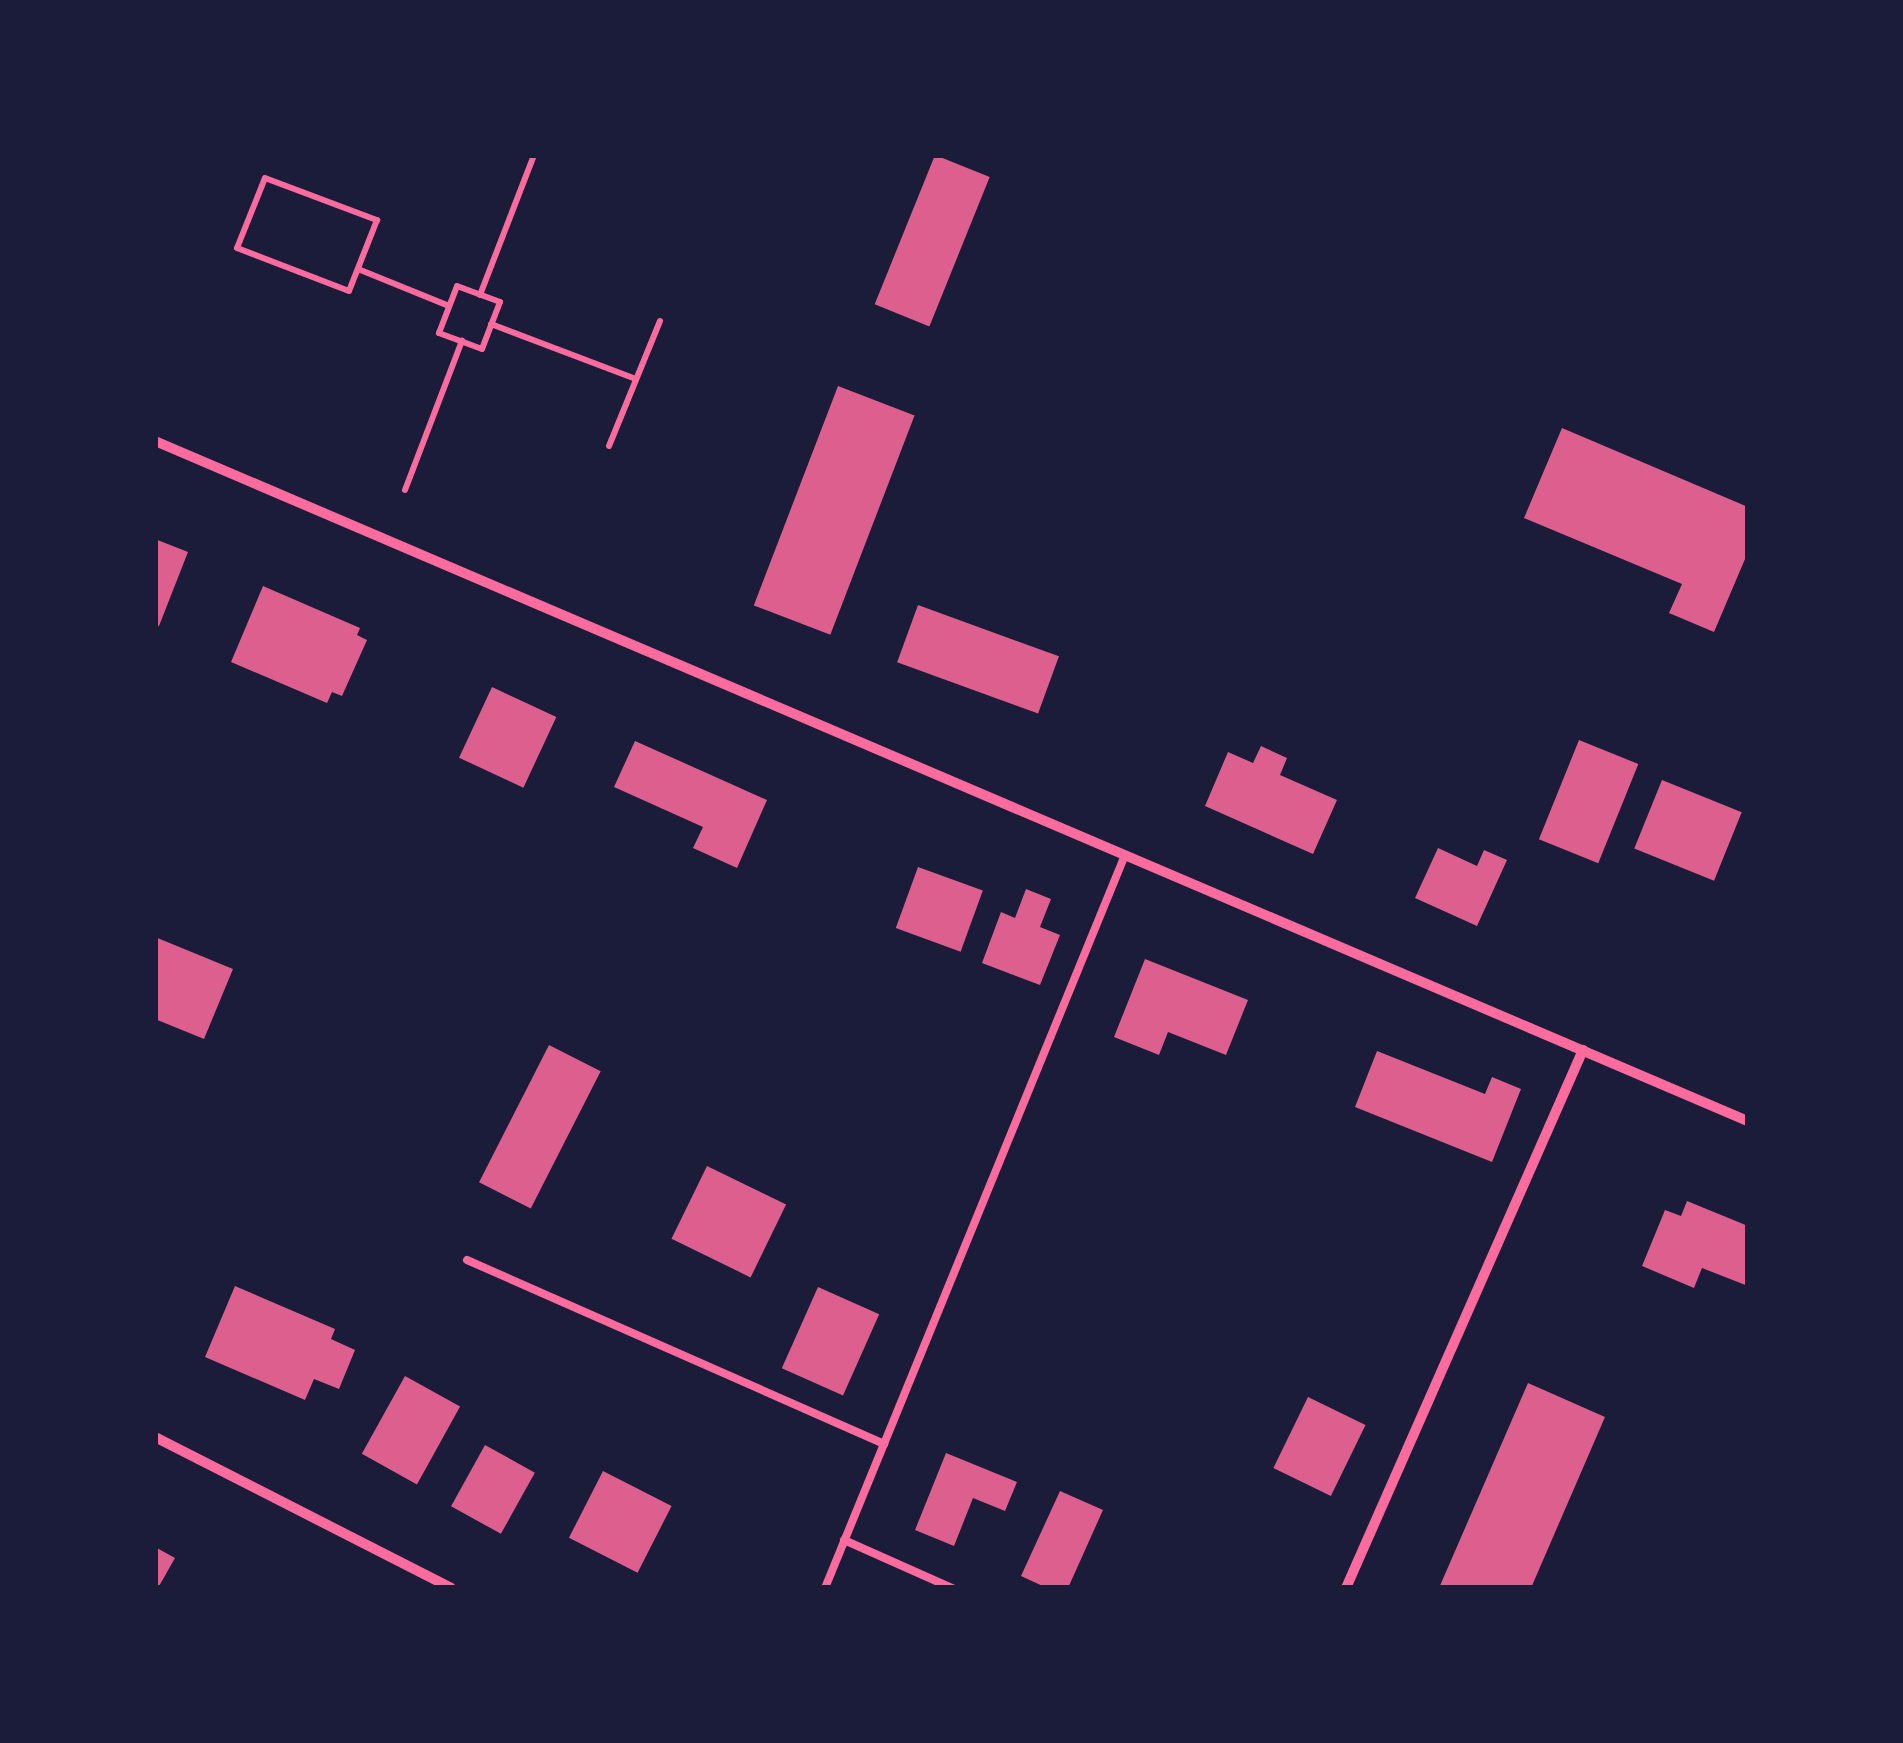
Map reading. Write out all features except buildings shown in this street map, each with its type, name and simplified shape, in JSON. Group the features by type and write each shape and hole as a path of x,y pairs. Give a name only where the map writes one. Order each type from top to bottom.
{"street":[{"path":"155,441 1748,1121"},
{"path":"1346,1588 1582,1050"},
{"path":"155,1438 451,1588"}],"lane":[{"path":"824,1588 1125,855"},
{"path":"467,1260 884,1444"},
{"path":"844,1540 952,1588"}],"path":[{"path":"480,294 534,155"},
{"path":"265,178 376,220 358,270 350,291 238,248 265,178"},
{"path":"358,270 449,306"},
{"path":"456,286 480,294 500,302 482,349 439,333 456,286"},
{"path":"609,446 660,321"},
{"path":"492,324 636,378"},
{"path":"405,490 462,342"}]}
